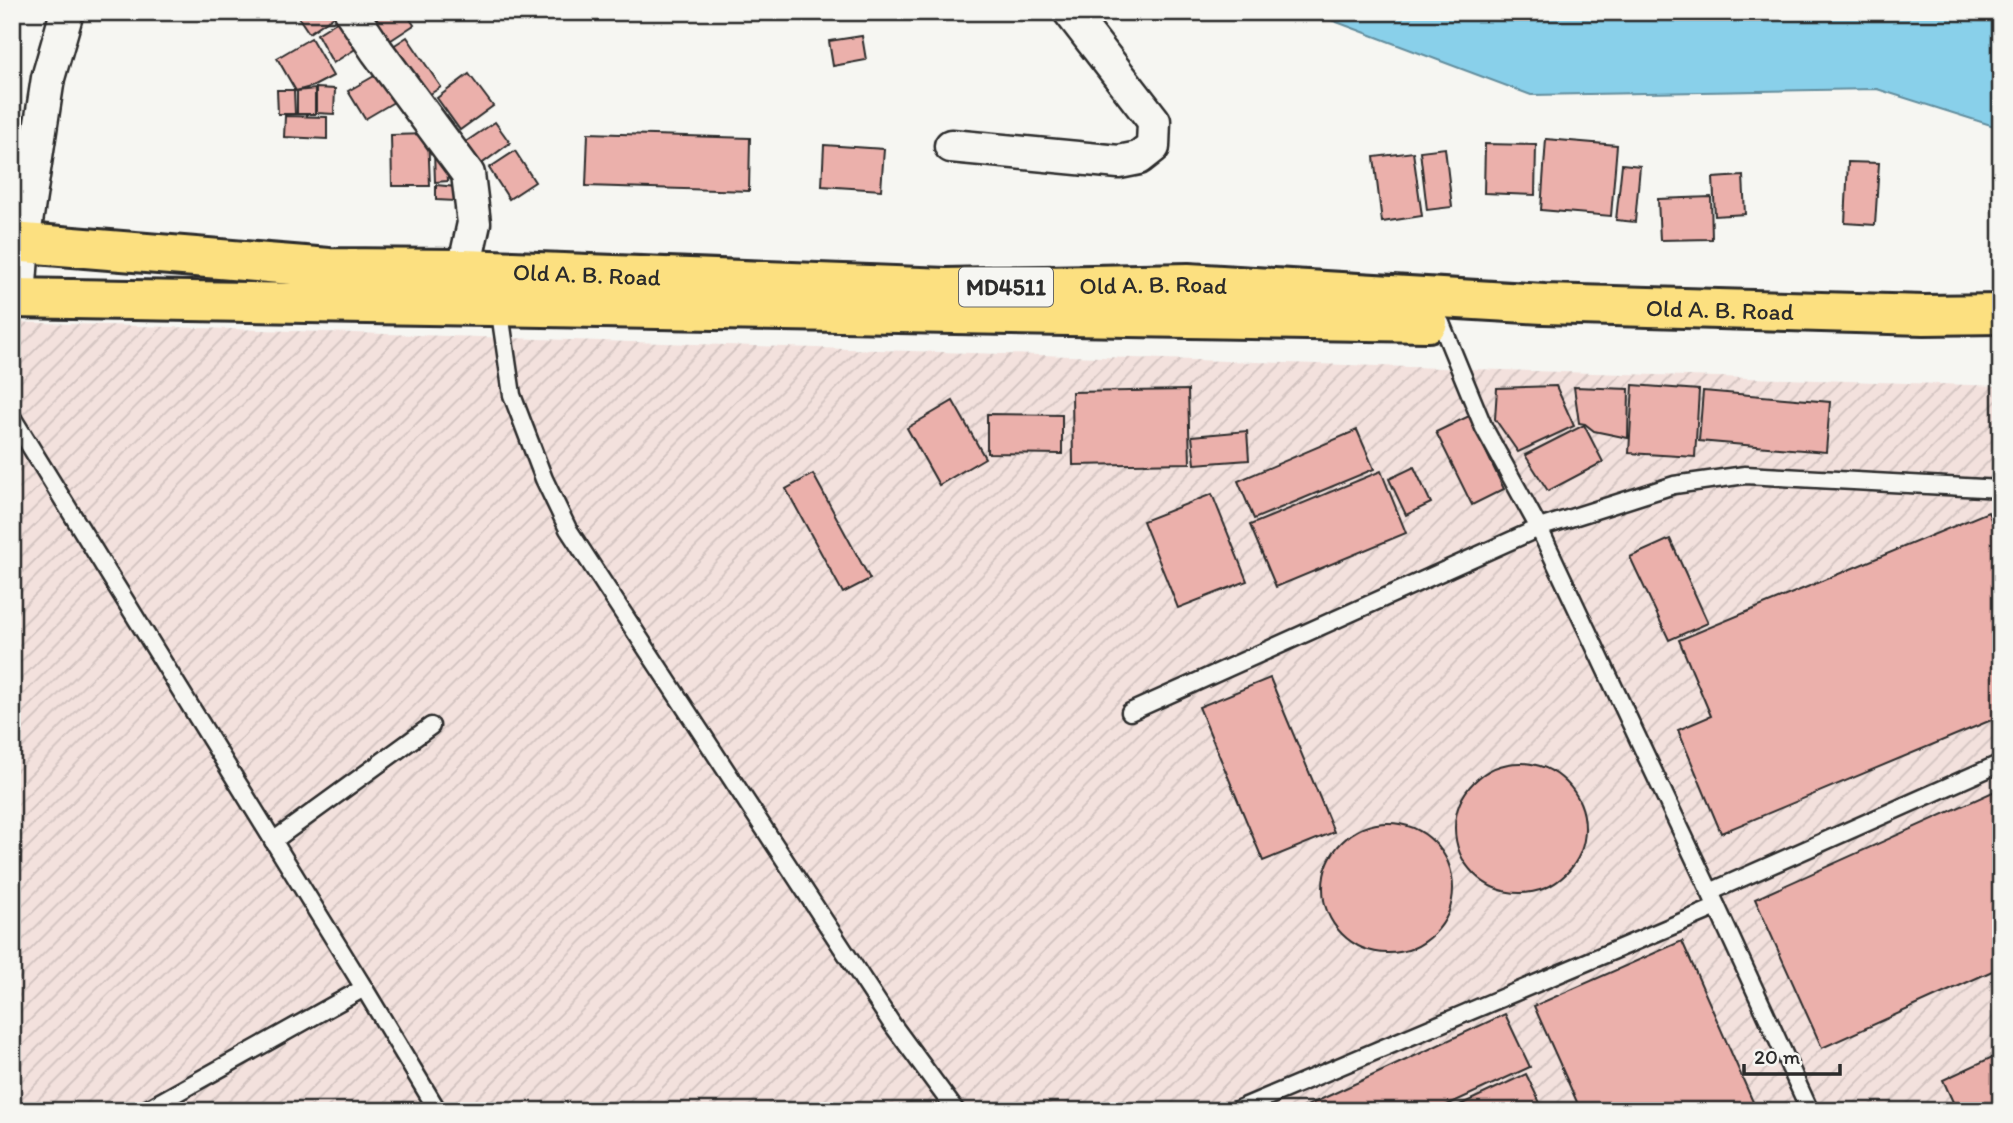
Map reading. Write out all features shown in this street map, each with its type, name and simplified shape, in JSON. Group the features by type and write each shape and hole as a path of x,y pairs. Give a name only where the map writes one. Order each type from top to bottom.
{"main road":[{"name":"Old A. B. Road","path":"17,242 329,268 464,270 946,288 1188,283 1544,304 1924,315 2001,314"},
{"name":"Old A. B. Road","path":"16,298 1441,323 2001,338"}],"street":[{"path":"16,298 17,242 48,78 67,12"},
{"path":"351,12 467,174 474,223 464,270"},
{"path":"951,146 1119,162 1139,158 1153,147 1154,121 1070,12"}],"lane":[{"path":"499,306 512,396 544,479 568,529 892,1024 956,1111"},
{"path":"1441,323 1484,428 1539,528 1810,1111"},
{"path":"12,417 438,1111"},
{"path":"1130,712 1539,528 1674,485 1745,475 2001,489"},
{"path":"273,841 430,726"},
{"path":"1234,1111 1713,899 2001,763"},
{"path":"144,1111 364,988"}],"shaded area":[{"path":"12,322 2001,386 2001,1111 12,1111"}],"water":[{"path":"1310,12 2001,12 2001,126 1997,127 1877,89 1531,95"}],"building":[{"path":"301,12 340,12 309,33 297,15"},
{"path":"373,12 405,12 414,25 382,46 363,19"},
{"path":"348,15 365,43 333,63 317,34"},
{"path":"862,36 866,60 833,66 829,41"},
{"path":"407,37 441,87 421,100 387,50"},
{"path":"311,38 333,76 314,86 296,91 277,58"},
{"path":"383,71 399,99 365,119 348,91"},
{"path":"469,74 493,106 460,130 437,98"},
{"path":"316,88 335,89 334,114 316,113"},
{"path":"315,89 315,114 297,114 297,91"},
{"path":"277,90 294,90 295,114 278,114"},
{"path":"285,116 327,117 327,139 284,137"},
{"path":"495,122 510,143 480,165 464,143"},
{"path":"588,133 750,138 749,191 586,186"},
{"path":"428,134 430,186 392,186 391,135"},
{"path":"1546,139 1617,145 1611,216 1541,210"},
{"path":"1485,144 1536,145 1535,195 1484,193"},
{"path":"824,145 884,149 881,190 822,186"},
{"path":"1445,148 1452,207 1427,210 1420,151"},
{"path":"446,150 448,181 435,182 434,151"},
{"path":"515,151 535,182 509,199 489,168"},
{"path":"1413,152 1422,216 1382,222 1374,157"},
{"path":"1848,162 1879,163 1875,225 1845,223"},
{"path":"1622,164 1640,166 1635,222 1616,220"},
{"path":"1743,176 1745,214 1715,216 1713,178"},
{"path":"436,185 456,187 456,201 436,200"},
{"path":"1711,197 1712,239 1660,240 1658,199"},
{"path":"1633,385 1699,390 1695,457 1629,453"},
{"path":"1556,386 1574,426 1518,452 1495,419 1497,388"},
{"path":"1574,387 1629,389 1628,438 1594,431 1579,423"},
{"path":"1188,390 1190,463 1073,465 1072,392"},
{"path":"1703,391 1830,402 1826,452 1699,441"},
{"path":"953,401 985,458 939,485 907,428"},
{"path":"987,414 1062,415 1062,454 987,453"},
{"path":"1469,416 1504,489 1472,505 1436,432"},
{"path":"1584,425 1603,462 1548,491 1525,455"},
{"path":"1357,430 1374,469 1254,519 1238,481"},
{"path":"1247,431 1249,460 1195,464 1192,436"},
{"path":"1414,467 1431,503 1406,515 1389,479"},
{"path":"1381,471 1406,533 1276,587 1250,525"},
{"path":"813,474 870,579 843,593 786,489"},
{"path":"1212,494 1247,581 1178,608 1143,521"},
{"path":"1988,512 2001,543 2001,716 1721,833 1678,730 1711,716 1679,640"},
{"path":"1670,539 1708,623 1669,640 1630,557"},
{"path":"1270,678 1334,832 1263,861 1199,707"},
{"path":"1520,763 1545,768 1566,782 1580,803 1585,828 1580,853 1566,874 1545,888 1520,893 1495,888 1474,874 1460,853 1455,828 1460,803 1474,782 1495,768"},
{"path":"1995,791 2001,791 2001,967 1822,1048 1755,899"},
{"path":"1388,823 1413,828 1434,842 1448,863 1453,888 1448,913 1434,934 1413,948 1388,953 1363,948 1342,934 1328,913 1323,888 1328,863 1342,842 1363,828"},
{"path":"1682,941 1757,1111 1581,1111 1534,1006"},
{"path":"1505,1014 1530,1067 1434,1111 1296,1111"},
{"path":"2001,1053 2001,1111 1957,1111 1943,1080"},
{"path":"1526,1074 1544,1111 1447,1111"}]}
